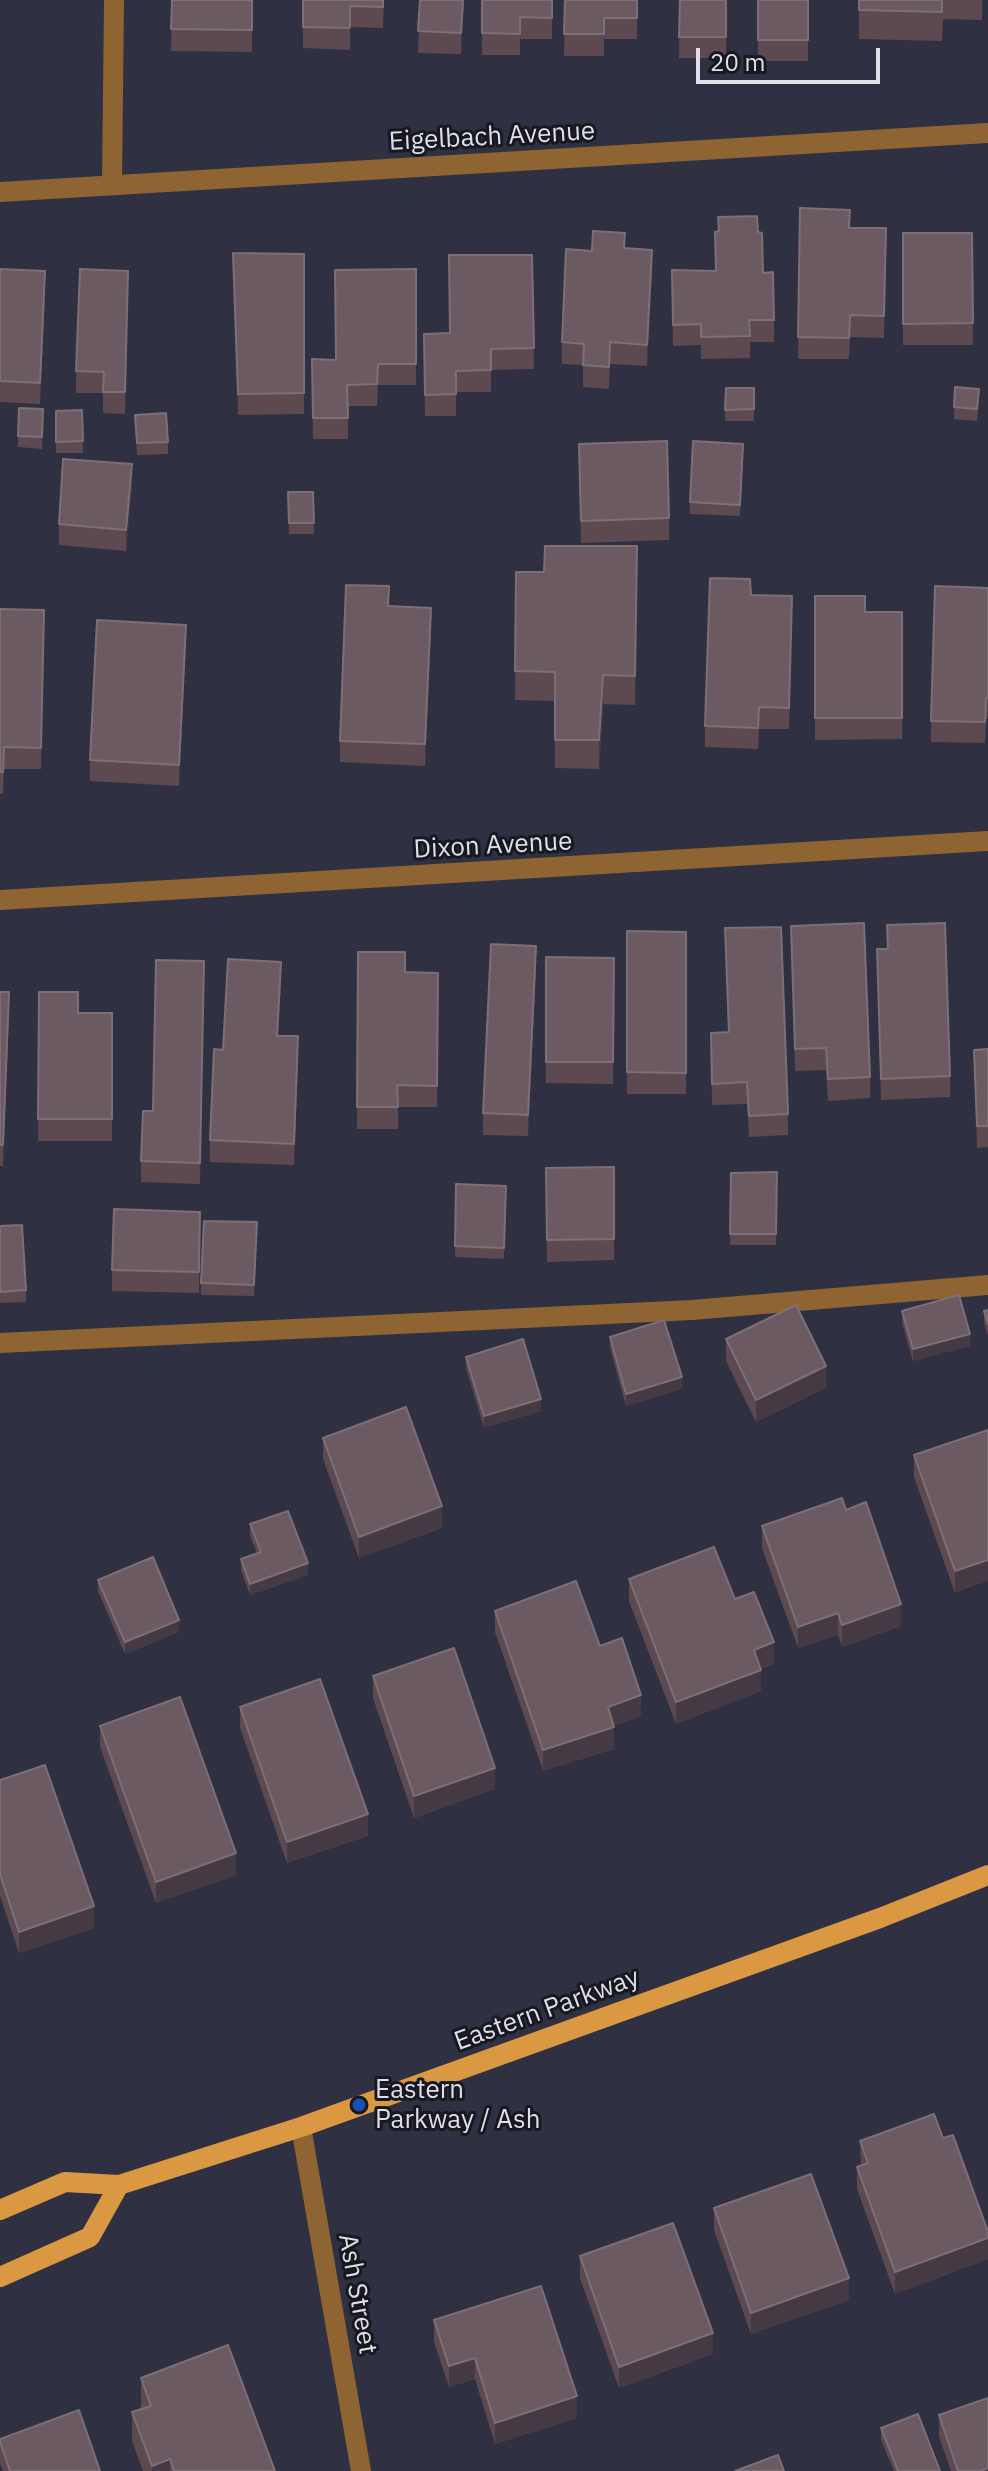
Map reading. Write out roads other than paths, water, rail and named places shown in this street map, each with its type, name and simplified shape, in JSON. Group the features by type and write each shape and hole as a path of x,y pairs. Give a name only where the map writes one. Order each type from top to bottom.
{"main road":[{"name":"Eastern Parkway","path":"0,2210 65,2182 119,2185 301,2127 880,1918 988,1875"},
{"path":"0,2277 90,2237 119,2185"}],"street":[{"path":"112,185 114,0"},
{"name":"Eigelbach Avenue","path":"0,192 988,133"},
{"name":"Dixon Avenue","path":"0,900 988,841"},
{"path":"0,1343 692,1310 988,1285"},
{"name":"Ash Street","path":"301,2127 361,2471"}],"place":[{"name":"Eastern Parkway / Ash","path":"359,2105"}]}
